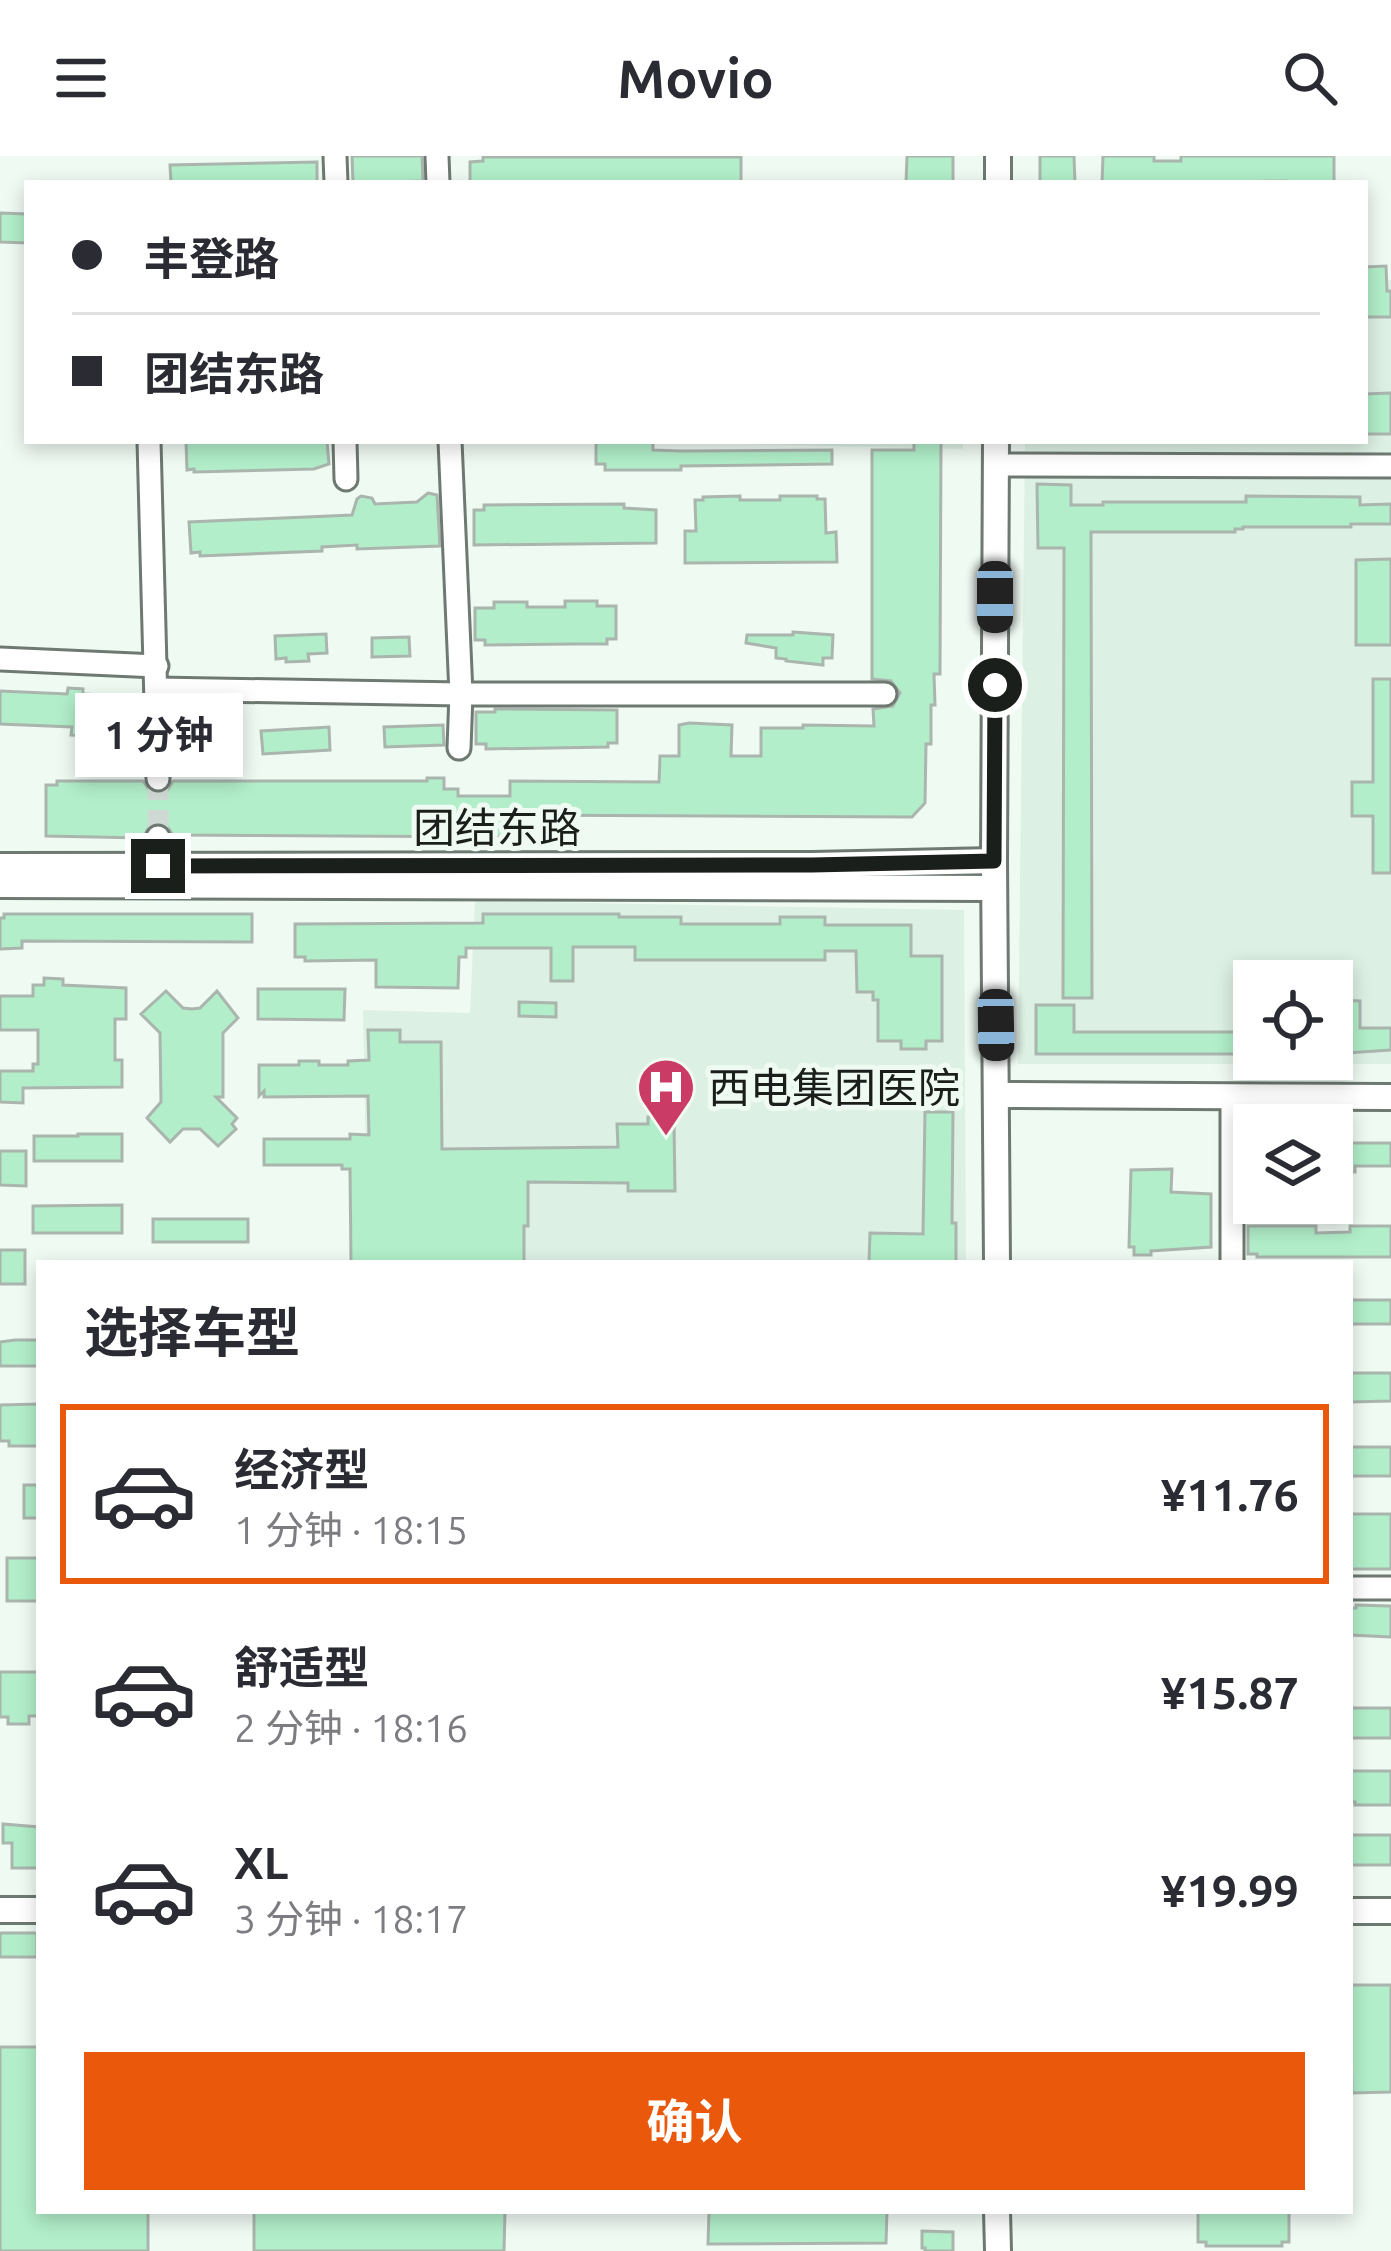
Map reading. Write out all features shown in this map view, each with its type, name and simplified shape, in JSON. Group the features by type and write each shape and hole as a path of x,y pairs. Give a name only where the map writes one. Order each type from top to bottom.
{"street":[{"path":"149,444 158,779"},
{"path":"345,444 346,479"},
{"path":"450,444 459,748"},
{"path":"997,1260 996,453 1391,466"},
{"path":"0,659 157,665"},
{"path":"158,689 885,694"},
{"path":"158,837 158,866"},
{"name":"团结东路","path":"0,866 994,861"},
{"path":"0,885 994,888"},
{"path":"997,1095 1391,1097"},
{"path":"1232,1096 1232,1260"},
{"path":"1353,1588 1391,1588"},
{"path":"0,1910 36,1910"},
{"path":"1353,1911 1391,1911"},
{"path":"998,2214 998,2251"}],"shaded area":[{"path":"1368,280 1391,280 1391,1064 1353,1064 1353,960 1233,960 1233,1064 1018,1064 1025,444 1368,444"},
{"path":"740,444 963,444 963,449"},
{"name":"西电集团医院","path":"475,901 964,910 966,1260 368,1260 363,1010 470,1013"}],"building":[{"path":"352,156 422,156 423,180 353,180"},
{"path":"907,156 953,156 953,180 906,180"},
{"path":"1040,156 1074,156 1075,180 1040,180"},
{"path":"1103,156 1181,161 1181,156 1334,156 1334,180 1102,180"},
{"path":"483,157 741,157 741,180 470,180 470,162 483,161"},
{"path":"317,162 317,180 171,180 170,165"},
{"path":"0,213 24,214 24,243 0,242"},
{"path":"1386,266 1391,317 1368,317 1368,267"},
{"path":"1391,393 1391,434 1368,434 1368,394"},
{"path":"186,444 327,444 329,464 314,469 187,470"},
{"path":"596,444 653,444 653,450 681,451 832,450 832,464 605,470 605,464 596,464"},
{"path":"914,444 941,444 940,674 934,674 925,803 912,817 508,815 508,837 173,835 159,822 150,825 143,838 46,836 46,785 57,785 57,781 143,781 157,794 167,791 173,781 444,778 444,789 458,789 458,796 510,796 510,781 659,782 660,756 679,756 679,725 689,723 732,725 731,756 761,756 761,728 874,726 873,709 893,706 900,693 891,681 872,679 872,450 914,450"},
{"path":"1037,484 1071,485 1071,505 1246,502 1246,496 1360,497 1360,505 1391,504 1391,524 1243,527 1235,532 1091,532 1092,998 1063,998 1064,548 1038,548"},
{"path":"428,493 437,495 440,546 191,553 189,522 352,515 361,496 372,498 375,504 417,502"},
{"path":"740,496 740,500 825,499 826,533 836,532 837,562 685,563 685,531 696,531 695,500"},
{"path":"624,504 624,508 656,510 656,543 474,545 474,510 484,510 484,505"},
{"path":"1391,559 1391,645 1356,645 1356,560"},
{"path":"565,601 616,606 616,639 607,639 607,644 485,645 485,640 475,640 475,608 494,608 494,602 565,607"},
{"path":"326,634 327,653 308,654 309,661 276,659 275,636"},
{"path":"747,635 833,635 832,658 823,658 823,665 786,661 776,658 776,648 746,643"},
{"path":"409,637 410,656 372,657 372,638"},
{"path":"1373,679 1391,679 1391,873 1373,873 1373,816 1352,816 1352,782 1373,782"},
{"path":"68,688 83,689 83,694 136,697 134,738 71,735 72,727 0,724 0,691 67,694"},
{"path":"617,710 617,743 486,749 486,744 476,744 476,712"},
{"path":"443,725 444,745 385,747 384,727"},
{"path":"329,727 330,750 263,754 261,731"},
{"path":"4,914 252,914 252,942 22,941 22,948 0,949"},
{"path":"483,914 681,917 681,924 780,924 780,917 825,917 825,925 911,925 911,956 942,956 942,1041 926,1041 926,1049 901,1049 901,1041 878,1041 878,1000 873,1000 873,992 857,992 856,951 825,951 825,960 635,960 635,947 573,947 573,981 551,981 551,948 466,948 466,957 459,957 458,988 376,987 376,960 305,961 305,957 295,957 295,924 483,923"},
{"path":"44,978 63,979 63,985 126,988 126,1019 115,1019 115,1060 122,1060 122,1087 23,1088 23,1103 0,1102 0,1071 33,1071 33,1064 38,1064 38,1030 0,1030 0,996 33,996 33,985 44,985"},
{"path":"258,989 345,989 344,1020 258,1019"},
{"path":"166,991 183,1008 192,1009 200,1008 217,991 238,1018 223,1033 223,1097 216,1097 237,1118 232,1124 236,1129 218,1146 200,1129 183,1129 170,1142 147,1118 161,1102 160,1033 141,1014"},
{"path":"1353,1001 1360,1001 1360,1028 1391,1028 1391,1050 1353,1053"},
{"path":"519,1002 556,1003 556,1017 519,1016"},
{"path":"1036,1005 1074,1005 1074,1032 1233,1032 1233,1054 1036,1054"},
{"path":"368,1030 400,1030 400,1042 441,1042 442,1149 618,1147 617,1124 648,1124 648,1117 670,1117 675,1191 628,1191 628,1183 528,1182 524,1260 351,1260 350,1169 342,1165 264,1165 264,1139 369,1135 368,1096 264,1097 264,1091 259,1096 259,1065 319,1061 319,1065 348,1065 348,1061 369,1060"},
{"path":"925,1112 953,1112 956,1260 869,1260 870,1233 923,1234"},
{"path":"122,1134 122,1161 34,1161 34,1136"},
{"path":"1353,1143 1391,1143 1391,1166 1355,1166 1355,1172"},
{"path":"0,1151 26,1151 26,1186 0,1185"},
{"path":"1172,1169 1171,1192 1211,1194 1211,1247 1134,1255 1134,1247 1129,1247 1131,1170"},
{"path":"122,1205 122,1233 33,1233 33,1206"},
{"path":"153,1219 248,1219 248,1242 153,1242"},
{"path":"1248,1226 1316,1226 1316,1233 1350,1232 1350,1226 1391,1226 1391,1257 1257,1257 1248,1254"},
{"path":"0,1250 25,1250 25,1284 0,1284"},
{"path":"1353,1300 1391,1300 1391,1324 1353,1324"},
{"path":"36,1340 36,1366 0,1366 0,1342"},
{"path":"1353,1373 1391,1373 1391,1401 1353,1402"},
{"path":"36,1404 36,1446 9,1446 9,1441 0,1441 0,1405"},
{"path":"1353,1447 1391,1447 1391,1476 1353,1476"},
{"path":"24,1485 36,1485 36,1518 24,1518"},
{"path":"1353,1514 1391,1514 1391,1569 1353,1569"},
{"path":"7,1558 36,1558 36,1601 7,1601"},
{"path":"1391,1606 1391,1637 1353,1635 1356,1608"},
{"path":"0,1672 36,1672 36,1716 29,1716 29,1724 8,1724 8,1717 0,1717"},
{"path":"1353,1708 1391,1708 1391,1738 1353,1738"},
{"path":"1353,1771 1391,1771 1391,1805 1355,1802"},
{"path":"3,1824 36,1827 36,1868 12,1868 12,1843 3,1843"},
{"path":"1353,1835 1391,1835 1391,1865 1353,1865"},
{"path":"0,1933 36,1933 36,1957 0,1957"},
{"path":"1353,1985 1391,1985 1391,2092 1353,2093"},
{"path":"0,2047 36,2047 36,2214 148,2214 148,2251 0,2251"},
{"path":"254,2214 505,2214 504,2251 254,2251"},
{"path":"709,2214 887,2214 886,2243 708,2244"},
{"path":"1198,2214 1289,2214 1289,2242 1282,2246 1206,2246 1198,2242"},
{"path":"922,2231 953,2232 953,2251 925,2251"}],"tunnel":[{"path":"158,779 158,837"}],"place":[{"name":"西电集团医院","path":"666,1138"}],"route":[{"path":"158,866 994,861 995,685"}]}
